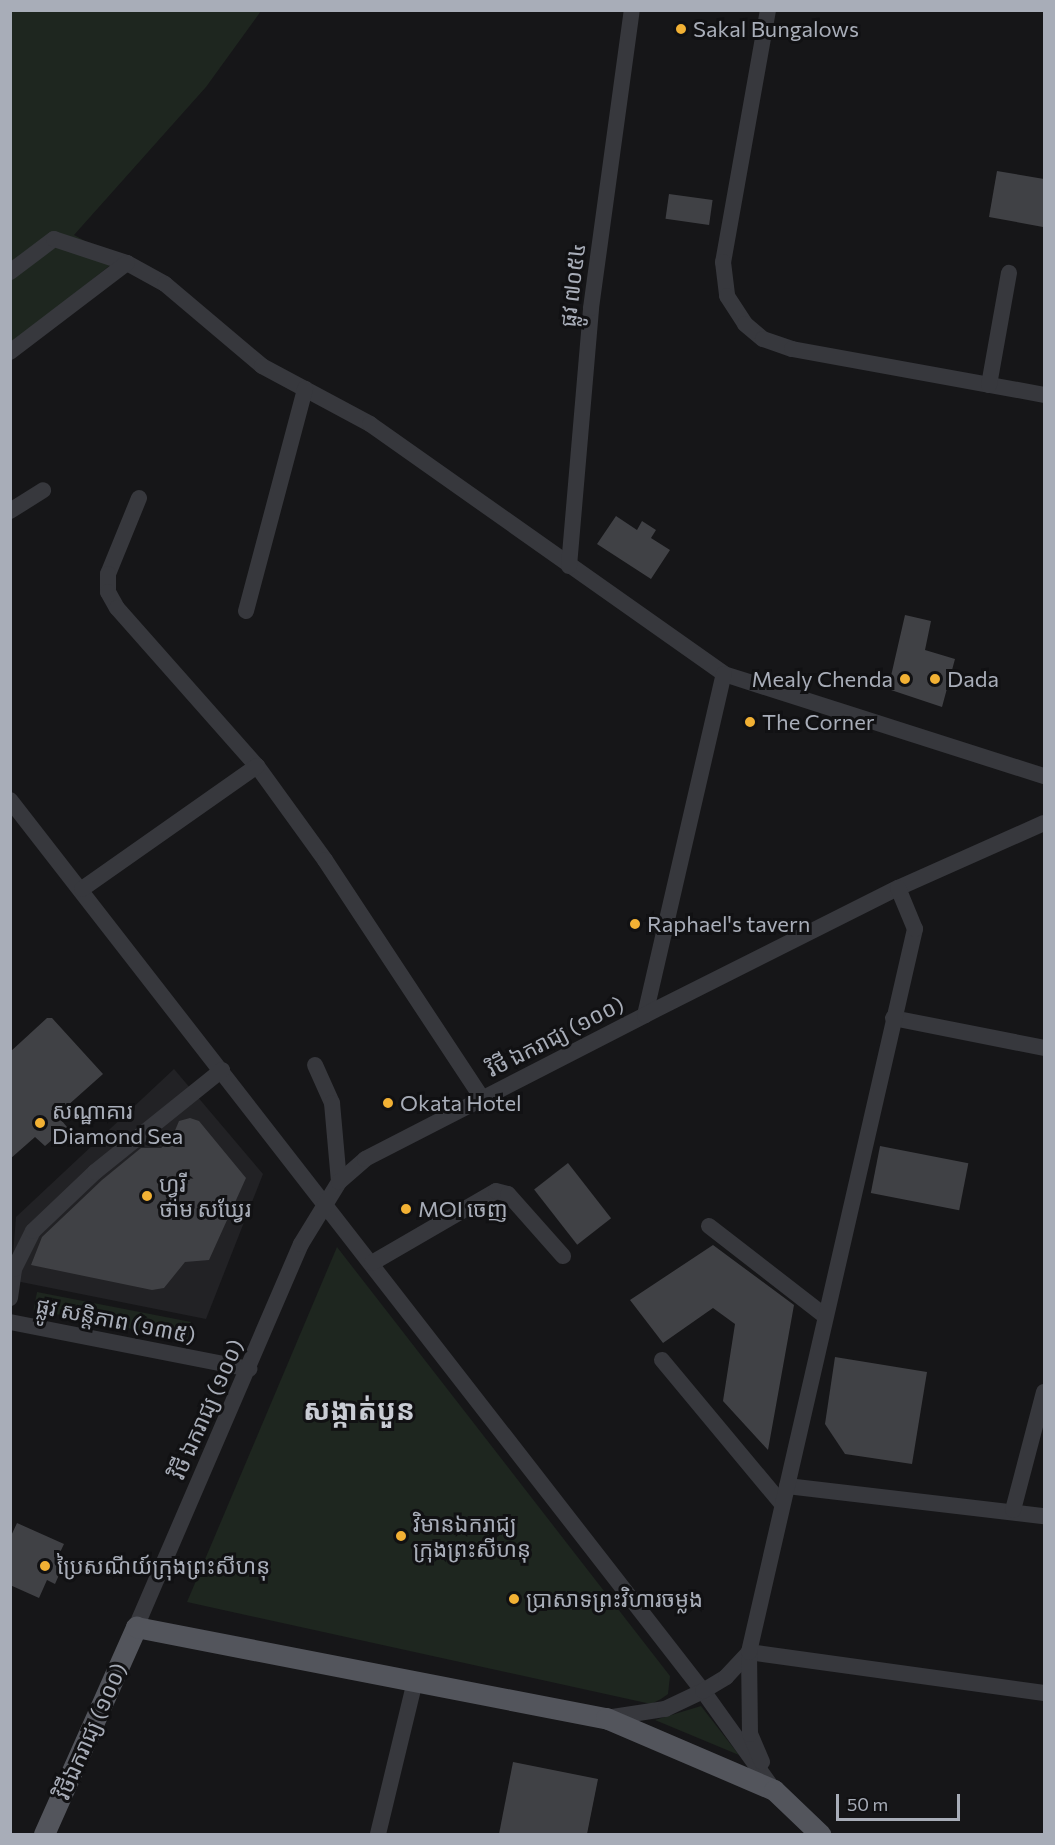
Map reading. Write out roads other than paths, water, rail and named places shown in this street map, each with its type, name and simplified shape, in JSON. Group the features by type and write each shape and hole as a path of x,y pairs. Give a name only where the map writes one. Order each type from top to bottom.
{"main road":[{"path":"136,1627 606,1718 774,1790 820,1834"},
{"name":"វិថីឯករាជ្យ (១០០)","path":"44,1834 136,1627"}],"street":[{"name":"ផ្លូវ ៧០៥៤","path":"569,566 588,331 632,10"},
{"path":"768,10 723,262 727,296 745,324 763,339 792,350 1044,395"},
{"path":"10,272 54,238 127,264 165,284 262,366 379,430 724,674 1044,776"},
{"path":"10,352 127,264"},
{"path":"989,385 1009,273"},
{"path":"246,611 305,389"},
{"path":"10,511 43,490"},
{"path":"139,498 108,574 108,592 145,643 257,766 325,860 482,1098"},
{"path":"645,1015 724,674"},
{"path":"82,889 257,766"},
{"path":"10,800 82,889 703,1691 774,1790"},
{"name":"វិថី ឯករាជ្យ (១០០)","path":"136,1627 301,1244 339,1182 365,1159 482,1098 898,888 1044,822"},
{"path":"774,1790 750,1734 749,1652 915,929 898,888"},
{"path":"893,1018 1044,1048"},
{"path":"315,1065 332,1103 339,1182"},
{"path":"10,1298 14,1269 33,1231 95,1172 222,1070"},
{"path":"372,1263 496,1191 508,1194 563,1256"},
{"path":"709,1226 825,1316"},
{"name":"ផ្លូវ សន្តិភាព (១៣៥)","path":"10,1322 249,1369"},
{"path":"662,1360 782,1504"},
{"path":"1012,1510 1044,1392"},
{"path":"787,1486 1012,1510 1044,1516"},
{"path":"606,1718 665,1709 726,1677 749,1652"},
{"path":"749,1652 1044,1693"},
{"path":"378,1834 415,1681"}],"place":[{"name":"Sakal Bungalows","path":"681,29"},
{"name":"Mealy Chenda","path":"905,679"},
{"name":"Dada","path":"935,679"},
{"name":"The Corner","path":"750,722"},
{"name":"Raphael's tavern","path":"635,924"},
{"name":"Okata Hotel","path":"388,1103"},
{"name":"សណ្ឋាគារ Diamond Sea","path":"40,1123"},
{"name":"ហ្វូរី ថាម សឃ្វែរ","path":"147,1196"},
{"name":"MOI ចេញ","path":"406,1209"},
{"name":"វិមានឯករាជ្យ ក្រុងព្រះសីហនុ","path":"401,1536"},
{"name":"ប្រៃសណីយ៍ក្រុងព្រះសីហនុ","path":"45,1566"},
{"name":"ប្រាសាទព្រះវិហារចម្លង","path":"514,1599"}],"district":[{"name":"សង្កាត់បួន","path":"359,1409"}]}
